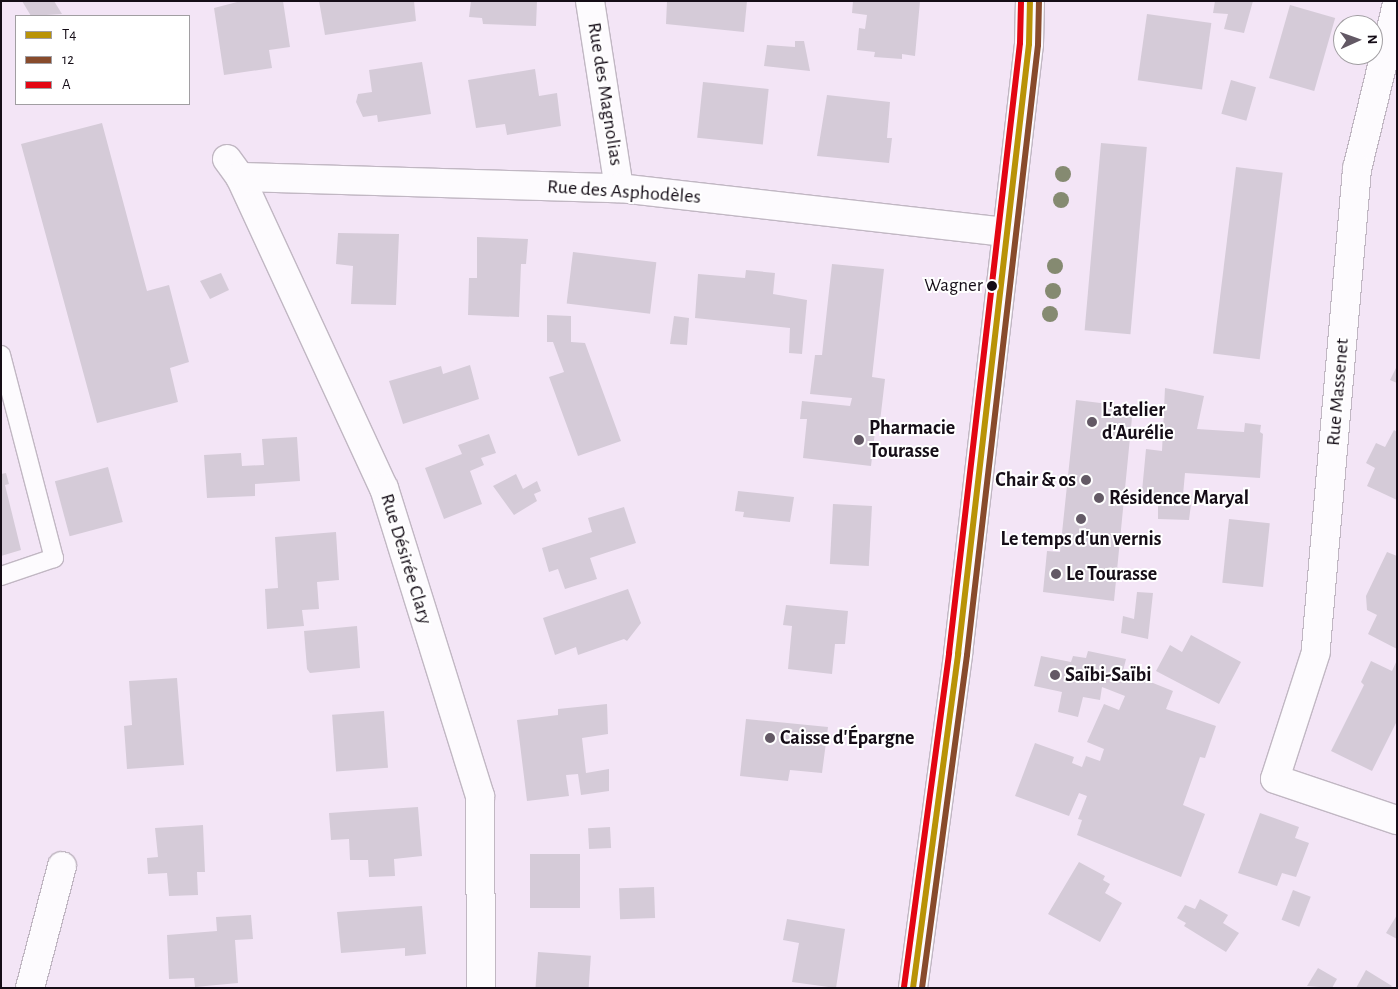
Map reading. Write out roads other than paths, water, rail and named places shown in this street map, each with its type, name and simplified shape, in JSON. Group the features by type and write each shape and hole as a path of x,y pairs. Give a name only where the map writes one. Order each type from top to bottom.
{"street":[{"name":"Rue des Magnolias","path":"590,1 620,188"},
{"path":"913,988 958,654 1028,44 1030,1"},
{"name":"Rue Massenet","path":"1396,8 1357,169 1316,652 1275,778 1397,820"},
{"name":"Rue des Asphodèles","path":"233,168 620,188 1007,232"},
{"name":"Rue Désirée Clary","path":"233,168 384,488 480,796 481,988"},
{"path":"30,988 62,866"}],"lane":[{"path":"1,355 54,558 1,576"}],"place":[{"name":"Wagner","path":"992,286"},
{"name":"L'atelier d'Aurélie","path":"1092,422"},
{"name":"Pharmacie Tourasse","path":"859,440"},
{"name":"Chair & os","path":"1086,480"},
{"name":"Résidence Maryal","path":"1099,498"},
{"name":"Le temps d'un vernis","path":"1081,519"},
{"name":"Le Tourasse","path":"1056,574"},
{"name":"Saïbi-Saïbi","path":"1055,675"},
{"name":"Caisse d'Épargne","path":"770,738"}]}
